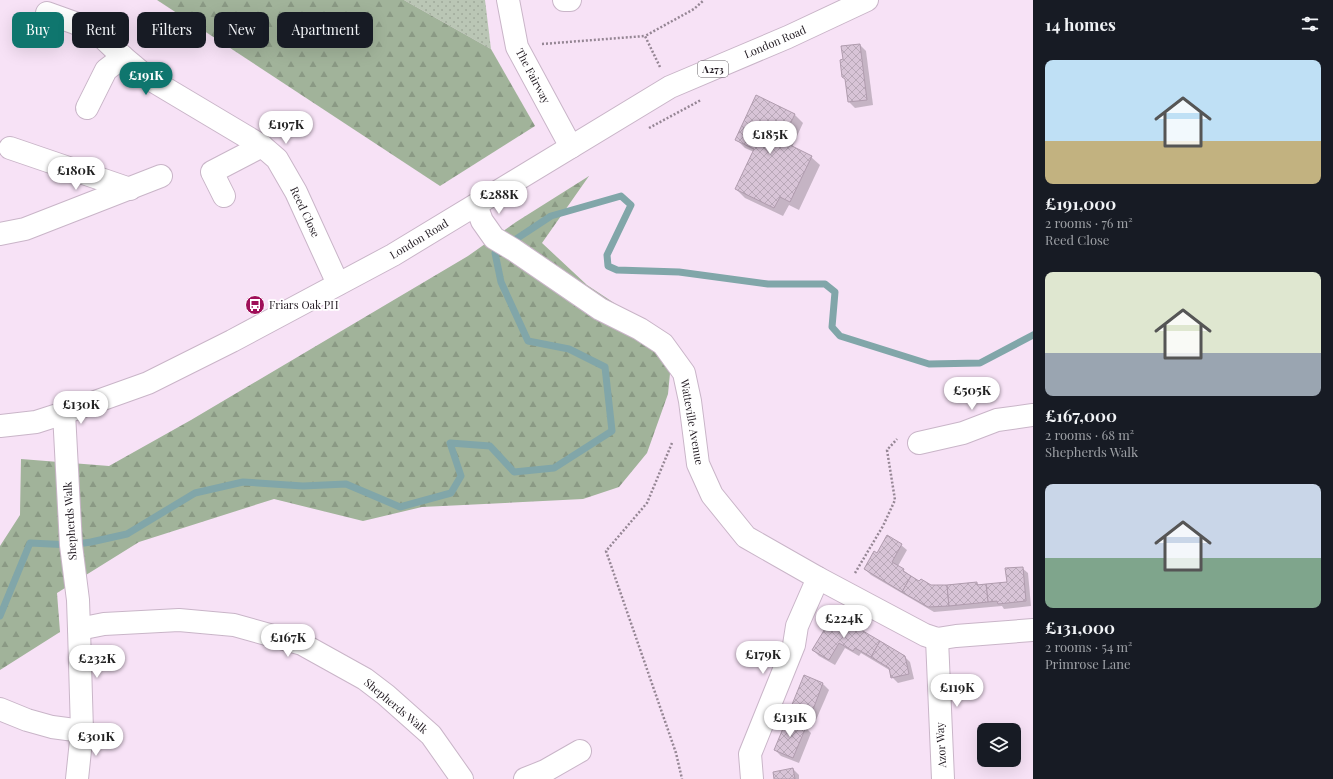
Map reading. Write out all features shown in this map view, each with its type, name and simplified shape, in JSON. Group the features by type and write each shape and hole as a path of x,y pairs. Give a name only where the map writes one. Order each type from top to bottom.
{"street":[{"name":"The Fairway","path":"508,0 517,47 571,147"},
{"path":"564,0 570,0"},
{"name":"London Road","path":"0,426 36,422 148,383 232,341 393,254 670,87 788,37 867,0"},
{"name":"Reed Close","path":"64,19 98,33 148,78 262,146 277,159 296,192 338,284"},
{"path":"87,108 106,70 123,57"},
{"path":"224,196 212,172 262,146"},
{"path":"10,148 130,189"},
{"path":"0,234 25,229 161,176"},
{"name":"Watteville Avenue","path":"476,205 482,221 494,238 600,309 640,329 664,344 684,373 690,401 698,464 712,495 746,537 844,592 936,639"},
{"name":"Shepherds Walk","path":"64,413 64,436 71,545 78,600 82,731 77,779"},
{"path":"910,438 963,433 997,420 1033,415"},
{"path":"752,779 750,754 794,645 797,626 818,578"},
{"name":"Shepherds Walk","path":"79,629 104,624 179,620 234,625 302,644 365,679 386,695 431,735 462,779"},
{"path":"936,639 1033,630"},
{"name":"Azor Way","path":"936,639 943,779"},
{"path":"0,708 27,720 82,731"},
{"path":"525,779 545,771 580,751"}],"path":[{"path":"517,47 645,36 694,9 704,0"},
{"path":"645,36 682,110"},
{"path":"844,592 883,526 895,500 887,450 910,438"},
{"path":"673,440 646,503 606,551 676,753 682,779"}],"green space":[{"path":"157,0 404,0 491,49 535,126 440,186 230,48 269,48 269,12 214,12 214,37 206,32 206,12 175,12"},
{"path":"404,0 485,0 491,49"},
{"path":"589,176 542,243 587,285 673,342 668,394 647,453 619,487 583,499 422,507 363,521 274,499 139,542 57,593 60,632 0,670 0,546 20,515 21,459 109,466 191,420 468,256 516,222"}],"building":[{"path":"860,44 867,100 848,102 845,79 842,77 840,60 843,59 841,46"},
{"path":"756,95 795,114 782,141 812,156 790,202 780,197 774,208 735,189 754,149 735,140"},
{"path":"887,535 902,544 892,562 904,569 903,571 911,576 902,592 864,569 874,551 877,553"},
{"path":"1023,567 1026,601 998,604 997,601 988,602 986,584 1007,582 1005,568"},
{"path":"911,576 919,581 921,579 931,585 947,585 949,606 928,607 902,592"},
{"path":"977,582 977,585 986,584 988,602 949,606 947,585"},
{"path":"834,614 880,641 871,657 855,648 853,651 839,643 829,660 812,650"},
{"path":"880,641 905,656 909,674 891,678 889,668 871,657"},
{"path":"804,675 823,683 811,715 791,707"},
{"path":"787,719 806,727 793,758 774,750"},
{"path":"793,768 795,779 774,779 773,772"}],"waterway":[{"path":"0,616 30,543 71,545 127,534 195,493 243,482 303,486 346,484 400,507 451,493 461,476 450,443 490,446 514,472 554,468 612,431 605,367 569,349 528,341 501,282 495,253 551,216 621,196 631,205 607,255 608,266 617,270 679,272 768,284 825,284 835,292 832,327 840,336 929,364 980,363 1033,335"}],"place":[{"name":"Friars Oak PH","path":"255,305"}]}
